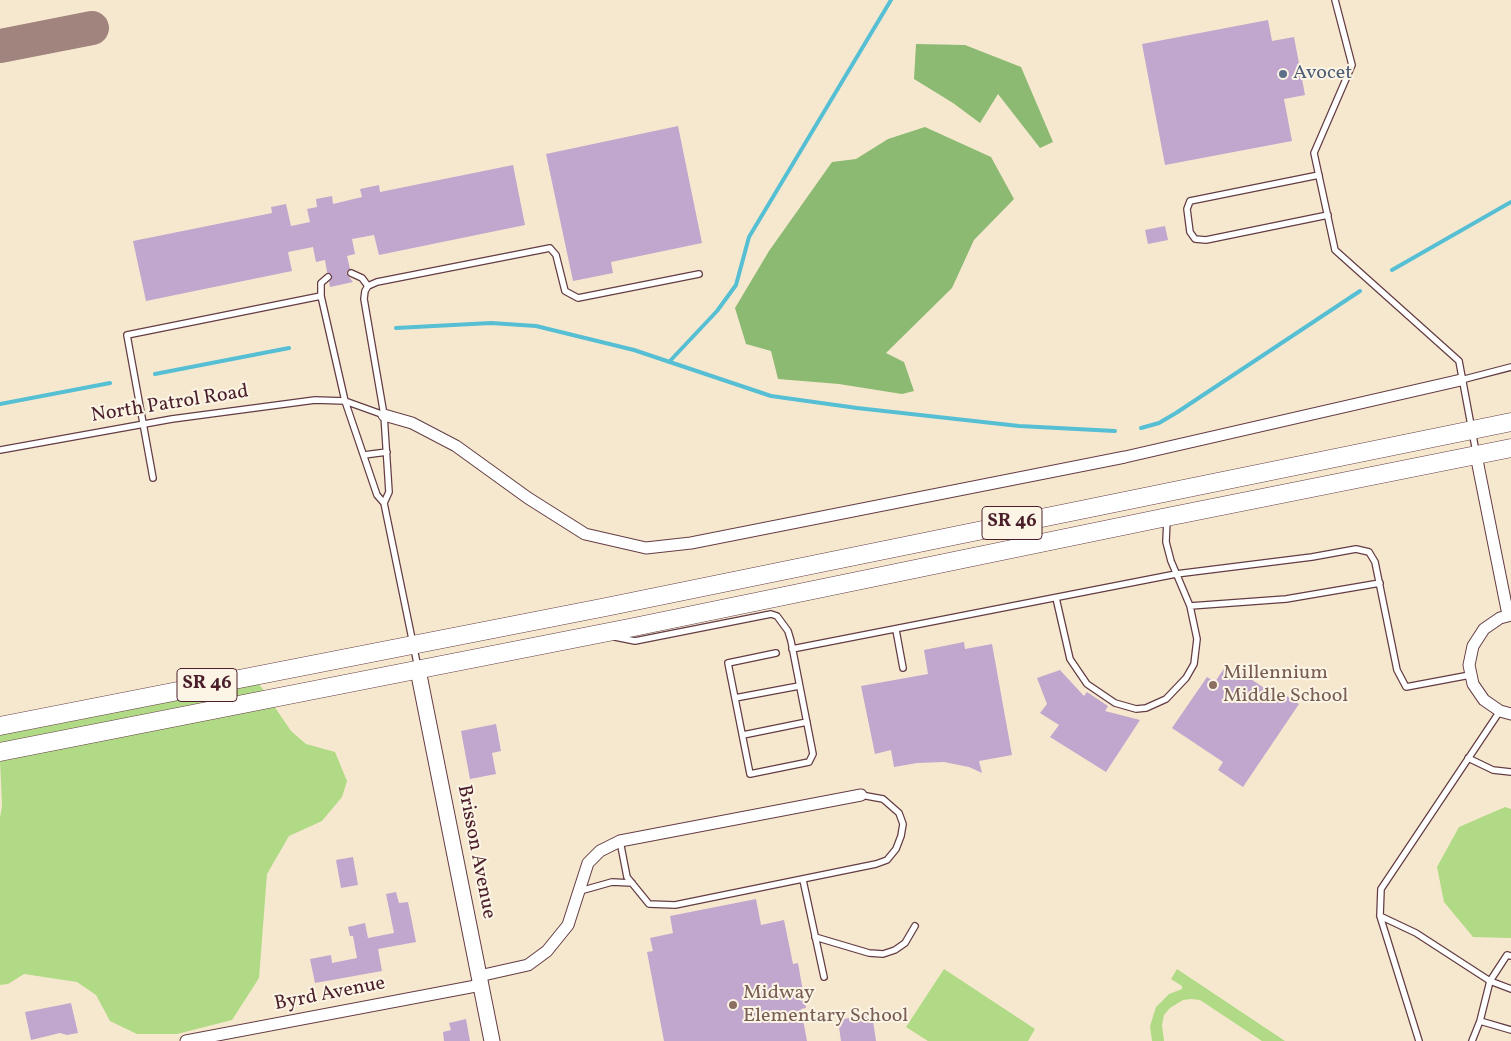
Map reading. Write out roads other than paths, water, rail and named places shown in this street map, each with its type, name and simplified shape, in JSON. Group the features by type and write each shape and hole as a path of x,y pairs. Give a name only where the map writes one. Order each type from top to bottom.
{"main road":[{"name":"SR 46","path":"0,726 413,645 1511,422"},
{"name":"SR 46","path":"0,752 601,634 1167,516 1511,448"}],"street":[{"path":"384,415 412,423 456,446 528,498 586,534 646,548 691,543 1125,457 1461,380"},
{"path":"1476,455 1509,615 1491,623 1478,637 1470,655 1470,675 1477,693 1484,700 1506,712"},
{"name":"Brisson Avenue","path":"418,670 492,1041"},
{"name":"Byrd Avenue","path":"186,1041 480,980 528,965 547,951 568,925 588,863 600,851 620,841 861,795"}],"lane":[{"path":"1335,0 1352,65 1314,153 1335,250 1459,361 1476,455"},
{"path":"1319,175 1190,201 1187,210 1190,232 1195,238 1206,240 1328,215"},
{"path":"384,503 389,492 387,452 384,415 364,299 364,291 368,286 377,282 550,248 556,255 565,291 578,298 699,274"},
{"path":"351,273 362,278 368,286"},
{"path":"328,277 321,283 321,296 345,401 377,495 384,503 418,670"},
{"path":"153,478 126,334 321,296"},
{"path":"1461,380 1511,367"},
{"name":"North Patrol Road","path":"0,450 143,424 315,400 345,401 384,415"},
{"path":"364,455 387,452"},
{"path":"1056,598 1070,659 1079,675 1105,698 1136,709 1146,708 1166,699 1186,678 1194,664 1197,640 1190,606 1176,574 1166,542 1167,516"},
{"path":"792,649 1176,574 1312,558 1356,549 1369,552 1376,562 1397,670 1406,687 1470,675"},
{"path":"1190,606 1286,598 1380,583"},
{"path":"601,634 635,641 771,614 777,616 788,631 813,754 809,762 750,774 728,663 776,653"},
{"path":"896,630 903,668"},
{"path":"735,698 799,686"},
{"path":"1419,1041 1380,916 1381,889 1468,758 1506,712"},
{"path":"743,735 807,722"},
{"path":"1468,758 1493,770 1511,772"},
{"path":"620,841 627,877 649,904 676,905 803,880 887,860 896,849 902,836 899,812 883,799 861,795"},
{"path":"803,880 824,977"},
{"path":"580,891 612,882 632,882"},
{"path":"1380,916 1416,933 1490,981 1511,989"},
{"path":"815,937 869,954 883,954 895,950 905,943 914,926"},
{"path":"1472,1041 1480,1021 1490,981 1507,955 1511,956"},
{"path":"1480,1021 1511,1030"}],"waterway":[{"path":"669,362 717,311 736,285 749,237 891,0"},
{"path":"1392,270 1511,202"},
{"path":"1141,428 1159,423 1176,413 1360,291"},
{"path":"396,328 491,323 536,326 634,350 771,396 857,408 1019,426 1115,431"},
{"path":"155,374 289,348"},
{"path":"0,404 110,383"}],"place":[{"name":"Avocet","path":"1283,74"},
{"name":"Millennium Middle School","path":"1213,685"},
{"name":"Midway Elementary School","path":"733,1005"}]}
